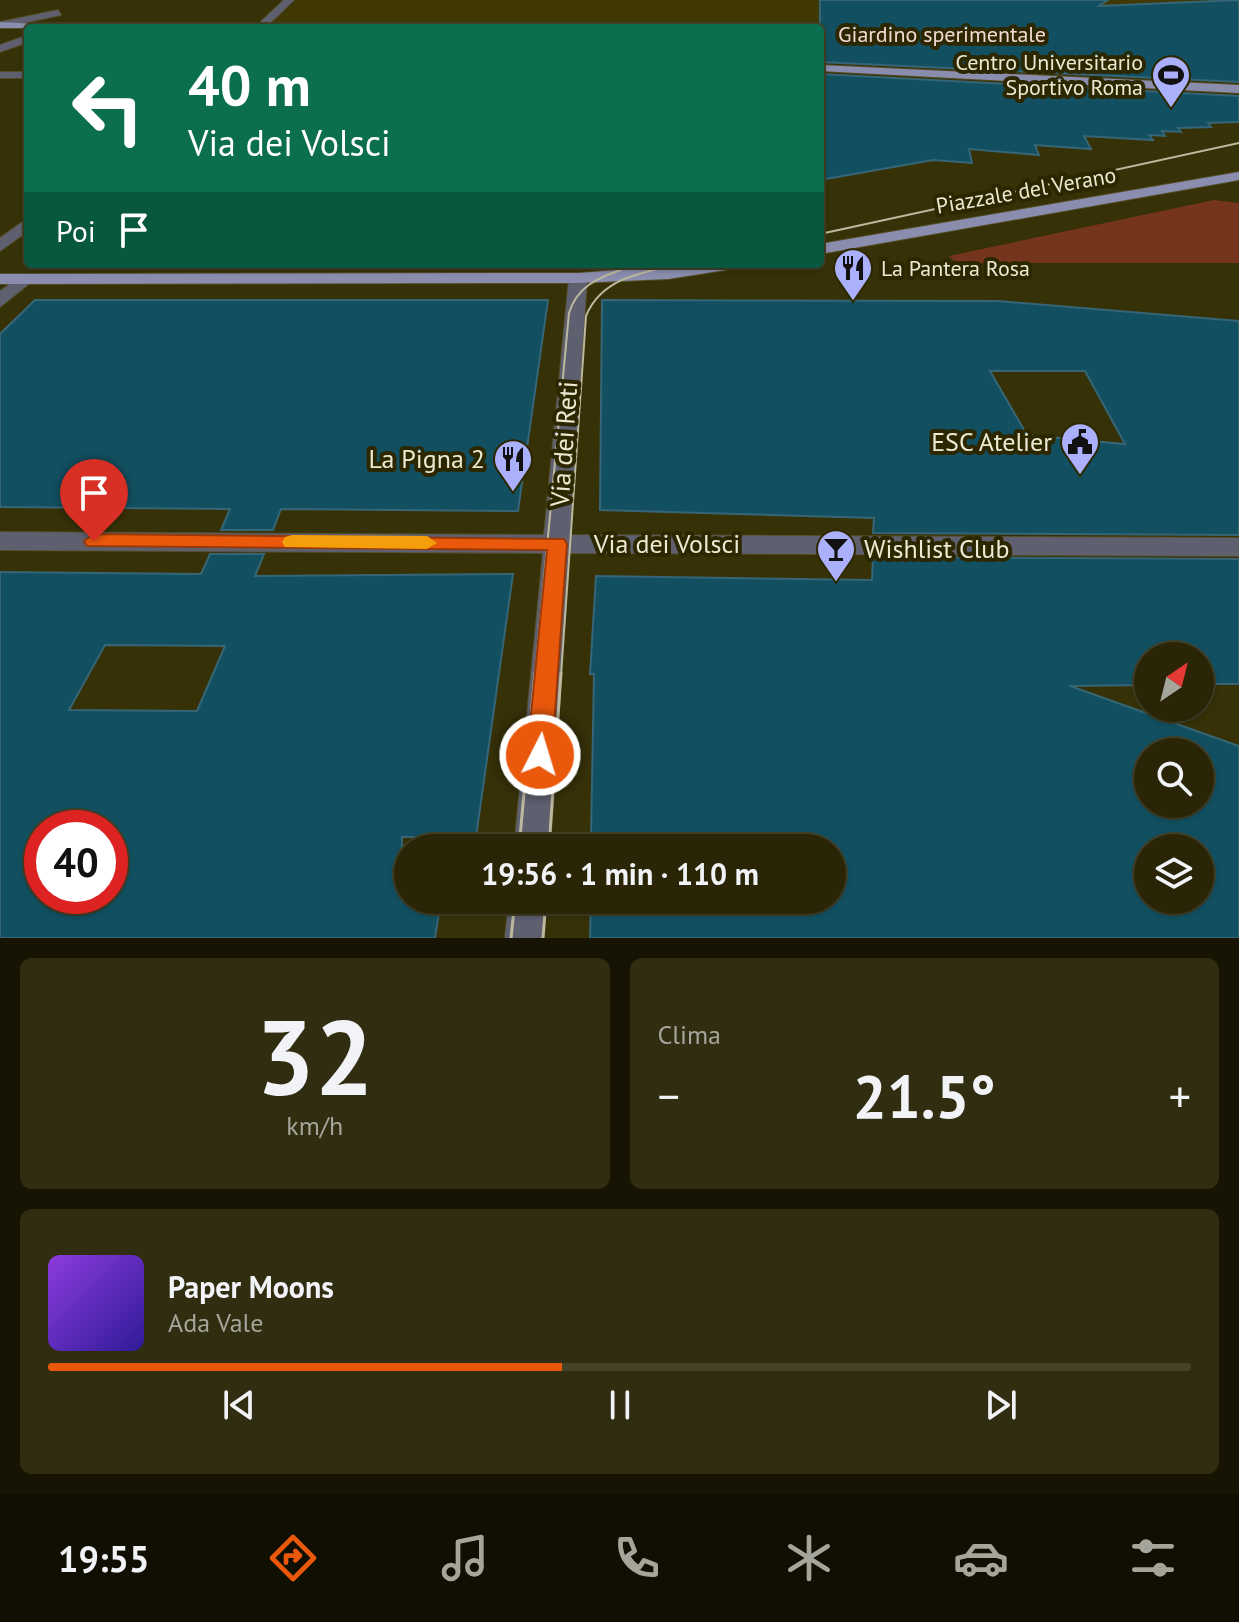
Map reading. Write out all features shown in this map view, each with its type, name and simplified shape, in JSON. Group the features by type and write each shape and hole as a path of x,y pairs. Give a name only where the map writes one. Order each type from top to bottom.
{"main road":[{"path":"0,27 24,27"},
{"path":"824,68 1239,89"},
{"name":"Piazzale del Verano","path":"824,248 1239,176"},
{"path":"0,279 578,278 668,274 706,268"}],"street":[{"path":"51,24 65,0"},
{"path":"263,24 289,0"},
{"path":"0,27 58,13"},
{"path":"0,27 24,30"},
{"path":"0,49 24,40"},
{"path":"0,75 24,75"},
{"path":"0,246 24,226"},
{"name":"Via dei Reti","path":"533,834 578,278"},
{"path":"0,301 24,279"},
{"name":"Via dei Volsci","path":"0,541 1239,547"},
{"path":"524,938 527,914"}],"shaded area":[{"path":"297,0 1239,0 1239,82 824,29 824,24 270,24"},
{"path":"1214,200 1239,203 1239,263 956,263 949,256"}],"building":[{"name":"Giardino sperimentale","path":"820,0 1108,0 1098,6 1239,0 1239,82 824,62 824,24 820,24"},
{"path":"824,74 1239,96 1239,122 1178,128 1181,132 1162,131 1165,136 1149,135 1153,140 1084,136 1091,149 1035,145 1039,155 969,149 972,163 933,160 824,179"},
{"path":"35,300 548,300 518,511 281,509 273,530 221,530 230,509 0,507 0,334"},
{"path":"602,300 998,301 1239,321 1239,535 873,533 874,518 600,510","holes":["990,371 1085,371 1125,444 1027,435"]},
{"path":"210,554 264,554 255,576 513,574 476,834 394,834 394,914 439,914 435,938 0,938 0,572 201,574","holes":["105,645 225,646 197,711 69,710"]},
{"path":"873,557 1239,559 1239,684 1214,684 1214,642 1134,642 1134,685 1070,686 1134,709 1134,722 1171,722 1239,746 1239,938 590,938 591,914 846,914 846,834 591,834 594,674 590,674 596,576 872,580"}],"tram line":[{"path":"824,233 1239,143"},
{"path":"561,675 586,316 593,303 613,285 626,278 664,268"},
{"path":"535,675 569,313 577,296 589,285 621,270"},
{"path":"520,834 535,673"},
{"path":"550,834 561,673"},
{"path":"511,938 514,914"},
{"path":"543,938 545,914"}],"slow traffic":[{"path":"292,542 427,543"}],"place":[{"name":"Centro Universitario Sportivo Roma","path":"1171,109"},
{"name":"La Pantera Rosa","path":"853,302"},
{"name":"ESC Atelier","path":"1080,476"},
{"name":"La Pigna 2","path":"513,493"},
{"name":"Wishlist Club","path":"836,583"}],"route":[{"path":"94,541 557,544 540,755"}]}
